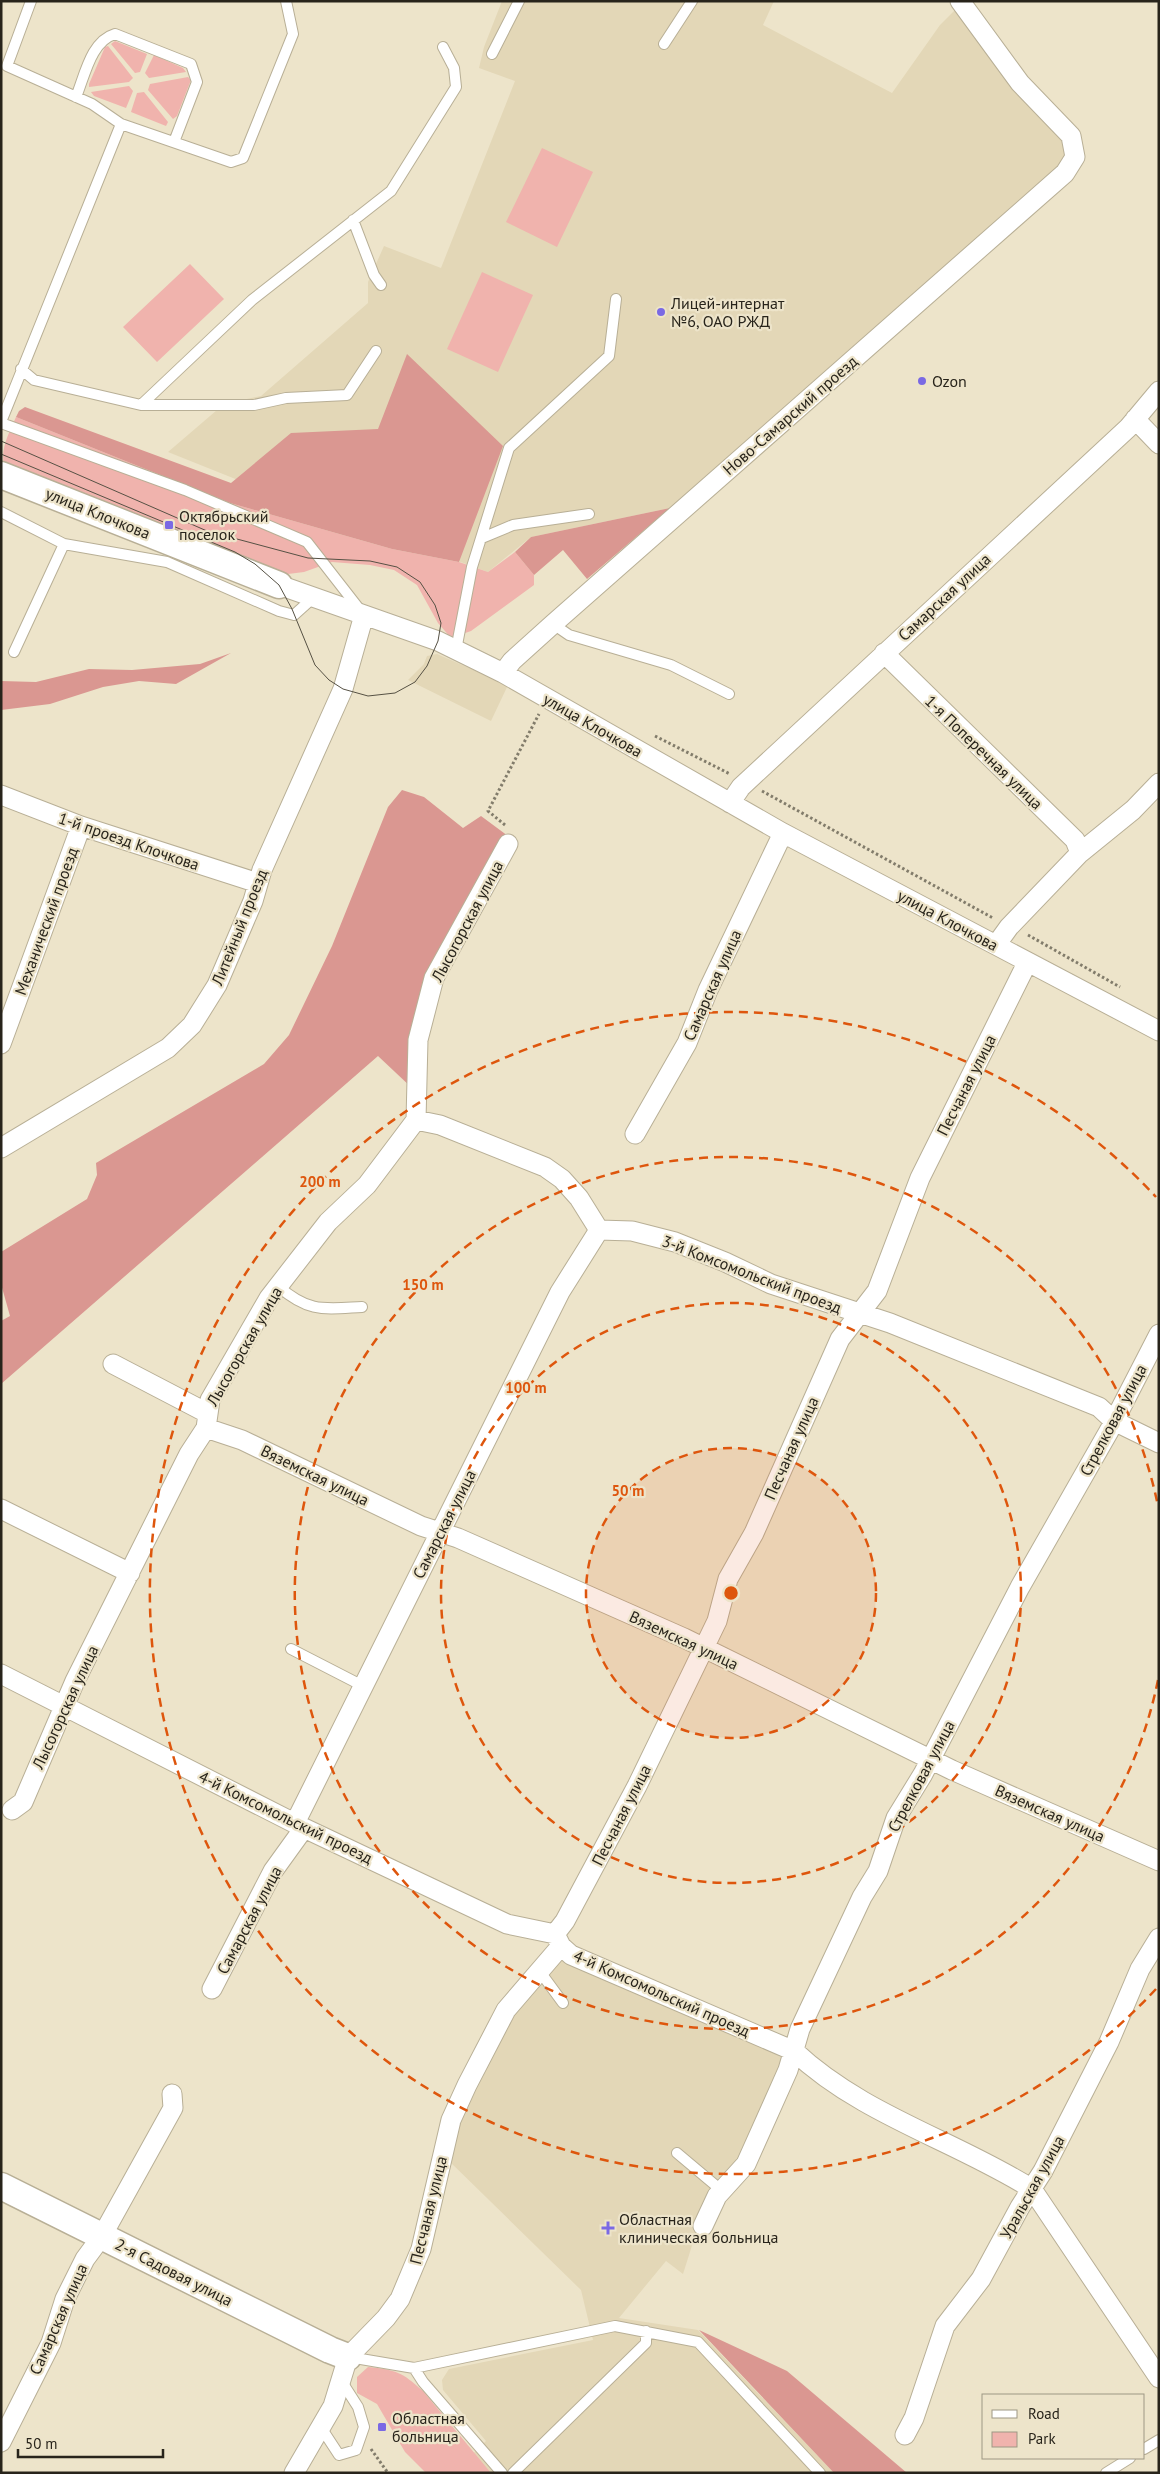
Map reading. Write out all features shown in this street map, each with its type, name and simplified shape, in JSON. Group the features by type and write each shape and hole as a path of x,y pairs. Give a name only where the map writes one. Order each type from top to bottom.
{"street":[{"name":"Ново-Самарский проезд","path":"502,673 512,661 552,624 1066,173 1075,157 1070,136 1020,83 960,1"},
{"name":"Самарская улица","path":"730,803 746,782 1135,419 1159,391"},
{"path":"1135,419 1159,444"},
{"name":"улица Клочкова","path":"1,475 279,585 438,641 502,673 783,833 1159,1032"},
{"name":"Литейный проезд","path":"1,1148 168,1048 192,1025 218,984 253,901 258,883 343,689 364,615"},
{"name":"1-я Поперечная улица","path":"884,653 1075,840 1080,853"},
{"path":"996,945 1009,927 1080,853 1133,810 1159,783"},
{"name":"1-й проезд Клочкова","path":"1,795 81,826 258,883"},
{"name":"Механический проезд","path":"1,1044 81,826"},
{"name":"Самарская улица","path":"635,1134 687,1043 708,990 783,833"},
{"name":"Лысогорская улица","path":"12,1810 23,1802 64,1706 206,1420 210,1400 269,1298 328,1222 366,1185 416,1120 418,1040 434,978 508,844"},
{"name":"Песчаная улица","path":"348,2357 386,2318 400,2299 421,2249 450,2120 506,2010 541,1972 558,1940 565,1921 637,1786 717,1621 728,1579 754,1533 840,1339 861,1314 877,1290 920,1178 1027,963"},
{"path":"416,1120 440,1125 545,1167 562,1179 579,1198 599,1230"},
{"name":"Самарская улица","path":"212,1989 299,1825 363,1686 560,1292 599,1230"},
{"name":"3-й Комсомольский проезд","path":"599,1230 632,1231 675,1242 725,1262 771,1284 890,1323 1099,1407 1114,1421 1159,1443"},
{"name":"Стрелковая улица","path":"703,2226 721,2190 746,2164 788,2070 800,2029 858,1906 878,1870 896,1818 931,1759 1020,1587 1114,1421 1159,1334"},
{"name":"Вяземская улица","path":"113,1364 242,1440 420,1526 441,1532 704,1648 931,1759 1159,1861"},
{"path":"1,1509 130,1573"},
{"name":"4-й Комсомольский проезд","path":"1,1674 299,1825 507,1924 558,1940 570,1955 794,2051 810,2066 876,2110 926,2133 1032,2189 1159,2378"},
{"name":"Уральская улица","path":"905,2435 914,2418 945,2326 981,2278 1032,2189 1109,2042 1140,1969 1159,1938"},
{"name":"Самарская улица","path":"1,2442 51,2343 65,2299 85,2258 102,2236 173,2108 172,2094"},
{"name":"2-я Садовая улица","path":"1,2186 330,2350 348,2357"},
{"path":"294,2473 322,2429 342,2382 348,2357"}],"lane":[{"path":"31,1 7,66 92,104 122,124 231,162 243,158 293,34 286,1"},
{"path":"492,54 519,1"},
{"path":"664,44 692,1"},
{"path":"76,97 99,42 107,36 116,34 191,64 197,82 174,142"},
{"path":"141,405 252,300 391,191 456,88 454,68 443,47"},
{"path":"122,124 21,369 1,423 185,490 307,542 364,615"},
{"path":"353,220 374,274 381,285"},
{"path":"456,650 472,567 509,448 609,356 616,299"},
{"path":"21,369 34,380 141,405 254,405 286,398 347,395 376,351"},
{"path":"1,512 64,544 167,562 279,612 294,615 314,598"},
{"path":"482,538 513,525 590,514"},
{"path":"14,652 64,544"},
{"path":"552,624 569,635 671,665 729,694"},
{"path":"278,1286 291,1297 320,1310 362,1307"},
{"path":"291,1649 363,1686"},
{"path":"541,1972 563,2003"},
{"path":"677,2153 721,2190"},
{"path":"348,2357 414,2368 615,2326 698,2342 820,2473"},
{"path":"513,2473 646,2343 646,2331"},
{"path":"414,2368 423,2382 502,2473"},
{"path":"322,2429 339,2455 356,2450 364,2427 358,2407 342,2382"},
{"path":"1145,2448 1159,2440"},
{"path":"1106,2473 1128,2459"}],"path":[{"path":"508,844 514,833 488,810 548,699"},
{"path":"650,733 746,782 1125,990"},
{"path":"358,2444 372,2450 388,2473"}],"shaded area":[{"name":"Лицей-интернат №6, ОАО РЖД","path":"502,1 774,1 763,25 892,93 940,25 955,10 1062,136 1065,146 1064,159 1057,173 756,437 670,508 531,537 488,572 258,488 168,452 224,404 261,396 368,303 368,282 384,246 441,268 515,81 479,68 484,47"},
{"path":"407,354 503,446 459,562 392,549 230,503 16,417 19,411 25,407 231,483 291,433 378,429"},
{"path":"670,508 587,579 563,550 534,575 515,552 531,537"},
{"path":"231,653 176,684 139,681 103,687 50,704 1,710 1,681 36,682 89,669 132,670 200,664"},
{"path":"437,654 508,685 491,721 408,680 424,664 427,656"},
{"path":"402,790 424,797 463,828 481,816 508,836 431,975 412,1088 378,1056 1,1384 1,1321 10,1316 1,1284 1,1252 87,1199 97,1175 96,1163 264,1064 289,1035 332,946 388,807"},
{"name":"Областная клиническая больница","path":"562,1959 568,1959 769,2049 786,2061 741,2161 708,2195 683,2274 666,2261 619,2318 698,2330 834,2473 453,2473 486,2441 443,2390 442,2380 449,2369 593,2340 581,2290 447,2159 455,2120 511,2015"},
{"path":"699,2330 787,2371 907,2473 834,2473"}],"green space":[{"path":"115,41 147,54 140,72 135,73 111,44"},
{"path":"108,46 133,78 129,82 89,87 105,47"},
{"path":"154,55 183,68 186,72 149,78 145,73"},
{"path":"188,77 191,80 177,116 173,119 148,90 150,84"},
{"path":"129,86 133,91 126,108 94,96 91,92"},
{"path":"144,92 168,122 166,126 131,112 137,93"},
{"path":"542,148 593,172 557,247 506,222"},
{"path":"190,264 224,299 157,362 123,327"},
{"path":"482,272 533,295 498,372 447,349"},
{"path":"16,417 230,503 392,549 459,562 488,572 515,552 534,575 534,585 471,631 451,638 438,623 417,585 394,570 370,565 332,562 304,572 280,575 4,464 4,446"},
{"path":"368,2367 398,2373 423,2391 491,2473 426,2473 405,2452 377,2404 357,2393 357,2377"}],"tram line":[{"path":"1,441 207,531 308,558 370,561 397,567 420,582 435,605 441,623 438,641 427,666 415,682 395,693 368,696 343,689 329,680 315,665 292,609 279,585 255,564 235,552 1,454"}],"place":[{"name":"Лицей-интернат №6, ОАО РЖД","path":"661,312"},
{"name":"Ozon","path":"922,381"},
{"name":"Октябрьский поселок","path":"169,525"},
{"name":"Областная клиническая больница","path":"608,2228"},
{"name":"Областная больница","path":"382,2427"}]}
